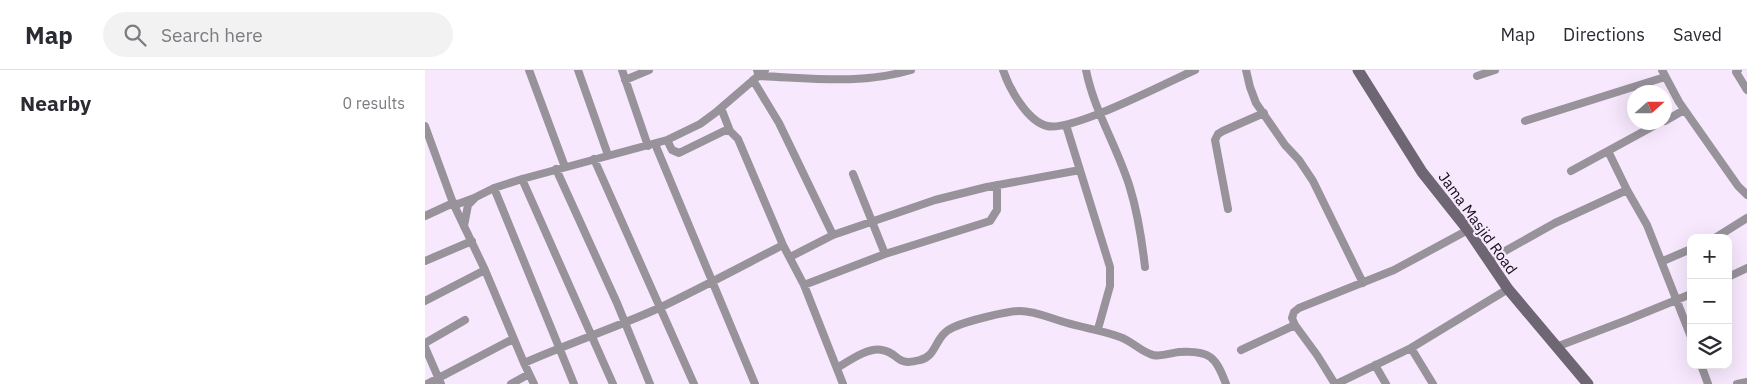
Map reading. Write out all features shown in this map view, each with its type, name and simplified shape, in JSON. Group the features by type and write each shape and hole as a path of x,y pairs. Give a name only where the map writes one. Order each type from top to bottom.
{"street":[{"path":"529,70 565,167"},
{"path":"578,70 608,155"},
{"path":"622,70 651,145 755,384"},
{"path":"625,80 649,70"},
{"path":"425,216 453,203 458,204 494,188 522,179 667,140 700,124 759,74 841,80 890,76 911,70"},
{"path":"1003,70 1018,100 1034,118 1047,126 1066,125 1099,113 1156,89 1184,72 1195,70"},
{"path":"1086,70 1099,113 1130,188 1143,243 1145,267"},
{"path":"1246,70 1256,103 1313,181 1363,283"},
{"name":"Jama Masjid Road","path":"1358,70 1421,172 1467,230 1507,289 1587,384"},
{"path":"1477,76 1495,70"},
{"path":"1737,70 1736,72 1747,90"},
{"path":"759,74 779,124 833,235"},
{"path":"1525,121 1663,74 1685,110 1747,196"},
{"path":"721,108 730,131 737,138 783,245 804,285 843,384"},
{"path":"1672,117 1685,110"},
{"path":"1227,209 1215,140 1223,131 1264,113"},
{"path":"1066,125 1110,267 1110,286 1098,329"},
{"path":"425,126 453,203 485,270 533,384"},
{"path":"1571,171 1648,130"},
{"path":"667,140 672,150 679,153 724,131 730,131"},
{"path":"1608,151 1627,190 1647,224 1687,326"},
{"path":"594,159 694,384"},
{"path":"556,170 625,322 650,384"},
{"path":"790,257 833,235 935,200 997,185 1080,170"},
{"path":"853,174 885,254"},
{"path":"522,179 613,384"},
{"path":"804,285 885,254 993,219 997,210 997,185"},
{"path":"494,188 574,384"},
{"path":"1489,260 1555,223 1627,190"},
{"path":"464,226 468,205 476,197"},
{"path":"1721,234 1747,218"},
{"path":"1467,230 1394,270 1299,308 1294,312 1292,318 1295,325 1336,384 1411,348 1507,289"},
{"path":"425,261 472,241"},
{"path":"524,363 660,307 783,245"},
{"path":"1663,261 1687,250"},
{"path":"1732,275 1747,268"},
{"path":"425,301 485,270"},
{"path":"1556,347 1687,296"},
{"path":"837,368 875,350 883,350 890,353 901,362 923,360 931,354 941,335 954,326 1010,311 1028,312 1098,329 1123,338 1155,356 1179,352 1203,353 1214,358 1226,384"},
{"path":"439,381 425,345 465,320"},
{"path":"1241,350 1295,325"},
{"path":"427,384 439,381 513,339"},
{"path":"1411,348 1433,384"},
{"path":"1375,365 1386,384"},
{"path":"1702,369 1708,384"},
{"path":"511,384 529,374"},
{"path":"1737,384 1747,382"}]}
